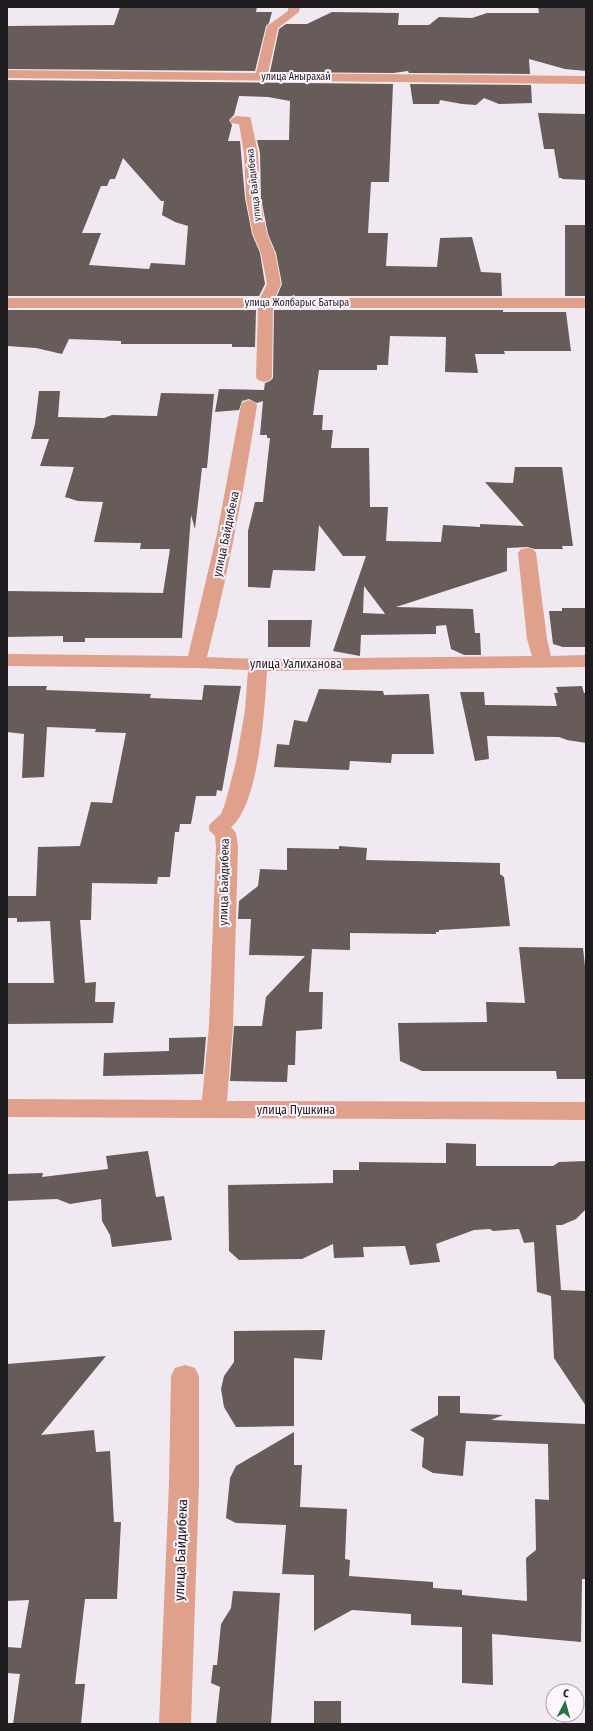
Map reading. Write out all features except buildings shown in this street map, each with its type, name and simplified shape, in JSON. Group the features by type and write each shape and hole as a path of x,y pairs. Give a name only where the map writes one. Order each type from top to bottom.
{"street":[{"path":"261,77 273,26 293,12 294,7"},
{"name":"улица Анырахай","path":"7,74 586,80"},
{"name":"улица Байдибека","path":"236,120 245,120 251,153 253,198 260,234 268,253 274,284 266,303"},
{"name":"улица Жолбарыс Батыра","path":"7,303 586,303"},
{"path":"264,377 266,303"},
{"name":"улица Байдибека","path":"196,662 238,476 249,405"},
{"path":"528,553 537,639 543,661"},
{"name":"улица Уалиханова","path":"7,660 196,662 258,665 586,661"},
{"name":"улица Байдибека","path":"214,1110 221,1026 227,846 226,833 220,830 220,825 230,817 236,804 246,762 255,710 258,665"},
{"name":"улица Пушкина","path":"7,1108 586,1111"},
{"name":"улица Байдибека","path":"175,1724 184,1483 185,1376"}]}
